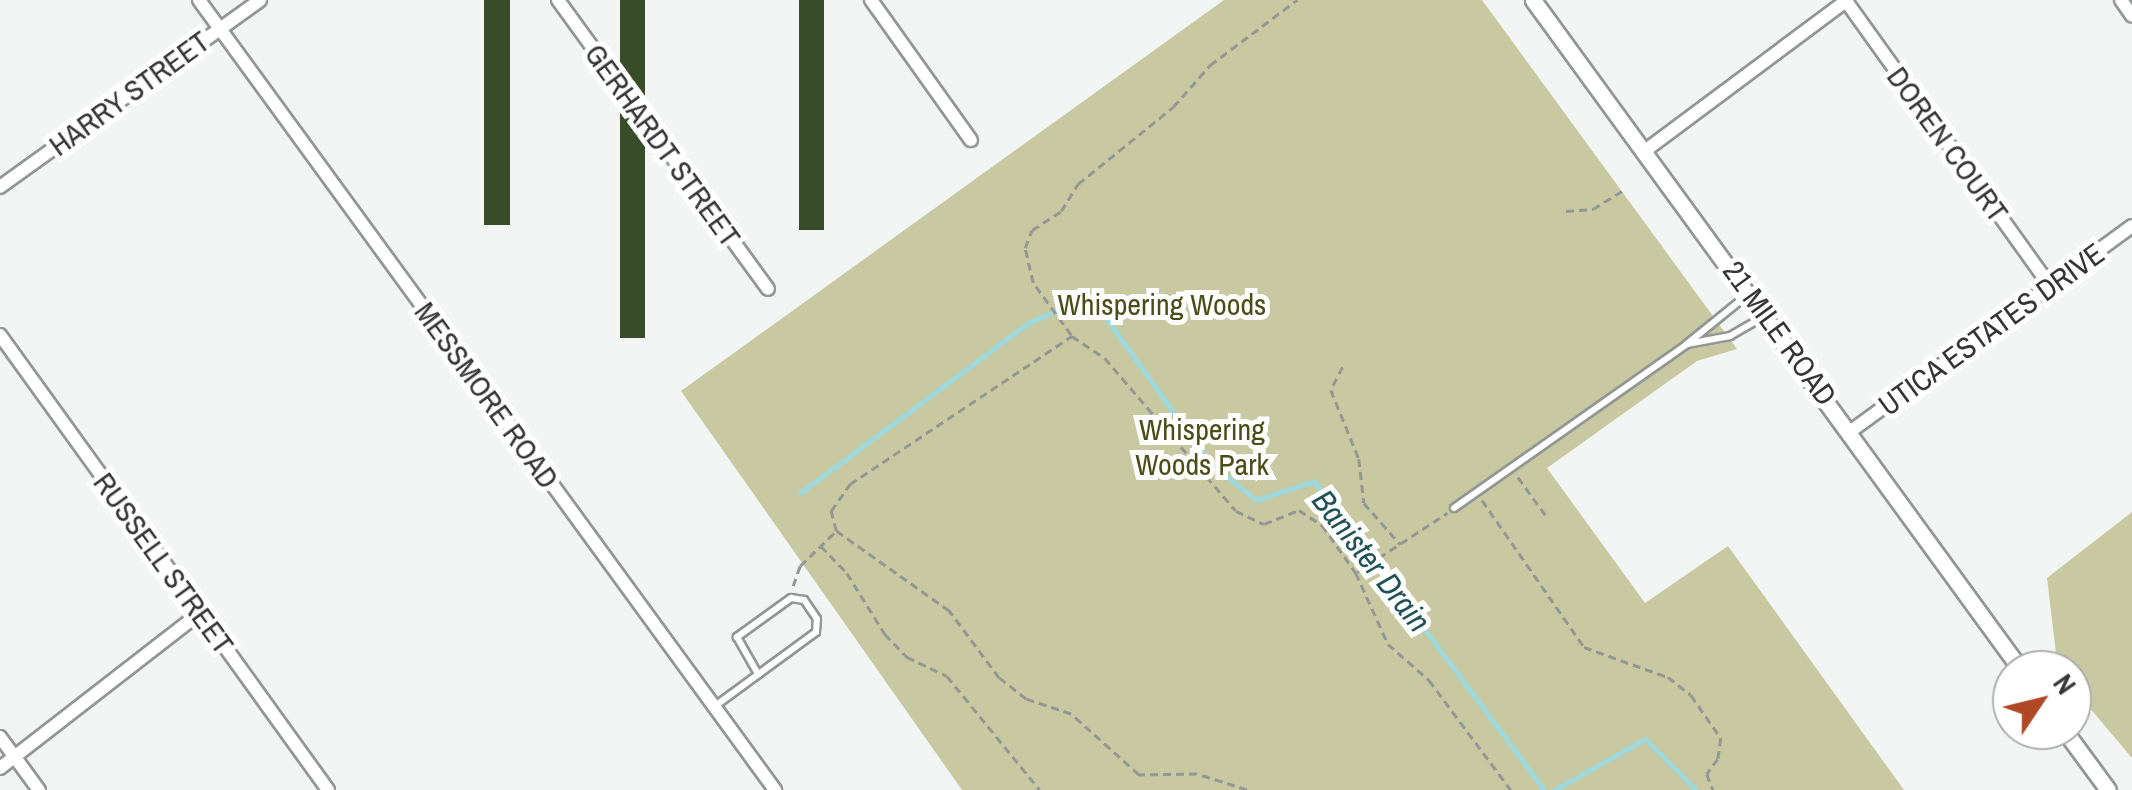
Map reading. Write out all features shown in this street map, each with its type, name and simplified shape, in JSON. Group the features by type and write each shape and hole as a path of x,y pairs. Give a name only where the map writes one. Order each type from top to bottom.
{"street":[{"name":"MESSMORE ROAD","path":"199,0 771,789"},
{"name":"HARRY STREET","path":"0,187 260,0"},
{"name":"GERHARDT STREET","path":"558,0 768,289"},
{"path":"871,0 972,140"},
{"name":"21 MILE ROAD","path":"1533,0 1751,292 2007,650"},
{"path":"1646,150 1846,0"},
{"name":"DOREN COURT","path":"1846,0 2050,286"},
{"path":"2121,0 2132,16"},
{"name":"UTICA ESTATES DRIVE","path":"1851,432 2132,226"},
{"name":"RUSSELL STREET","path":"0,335 328,790"},
{"path":"0,768 200,613"},
{"path":"0,737 39,790"},
{"path":"2077,750 2102,788"}],"lane":[{"path":"1454,508 1687,344 1751,292"},
{"path":"1687,344 1730,336 1767,314"},
{"path":"714,707 758,674 818,626 804,600 791,598 737,638 758,674"}],"path":[{"path":"1297,0 1210,65 1173,107 1078,184 1061,211 1032,230 1025,248 1033,283 1072,336 1106,358 1236,511 1264,524 1299,510 1312,515 1356,572 1388,644 1429,680 1511,790"},
{"path":"1566,212 1592,209 1622,190"},
{"path":"1072,336 850,484 830,511 836,531 949,611 999,678 1038,704 1071,714 1140,775 1196,774 1248,790"},
{"path":"1344,368 1332,378 1331,390 1358,459 1364,503 1400,544"},
{"path":"1511,468 1547,517"},
{"path":"1476,492 1584,647 1668,677 1691,695 1721,738 1718,759 1707,774 1713,790"},
{"path":"1356,572 1454,508"},
{"path":"791,598 800,566 836,531"},
{"path":"820,546 847,574 885,634 907,658 947,676 1040,790"}],"green space":[{"name":"Whispering Woods Park","path":"1224,0 1482,0 1737,349 1697,361 1547,468 1645,603 1728,546 1904,790 962,790 681,391"},
{"path":"2132,512 2132,758 2092,711 2092,650 2056,650 2047,578"}],"building":[{"path":"484,0 510,0 510,225 484,225"},
{"path":"620,0 645,0 645,338 620,338"},
{"path":"799,0 824,0 824,230 799,230"}],"waterway":[{"name":"Banister Drain","path":"800,493 1028,323 1081,300 1103,314 1209,462 1256,500 1314,481 1544,790"},
{"name":"Banister Drain","path":"1554,790 1645,739 1696,790"}],"park label":[{"name":"Whispering Woods","path":"1162,304"}]}
